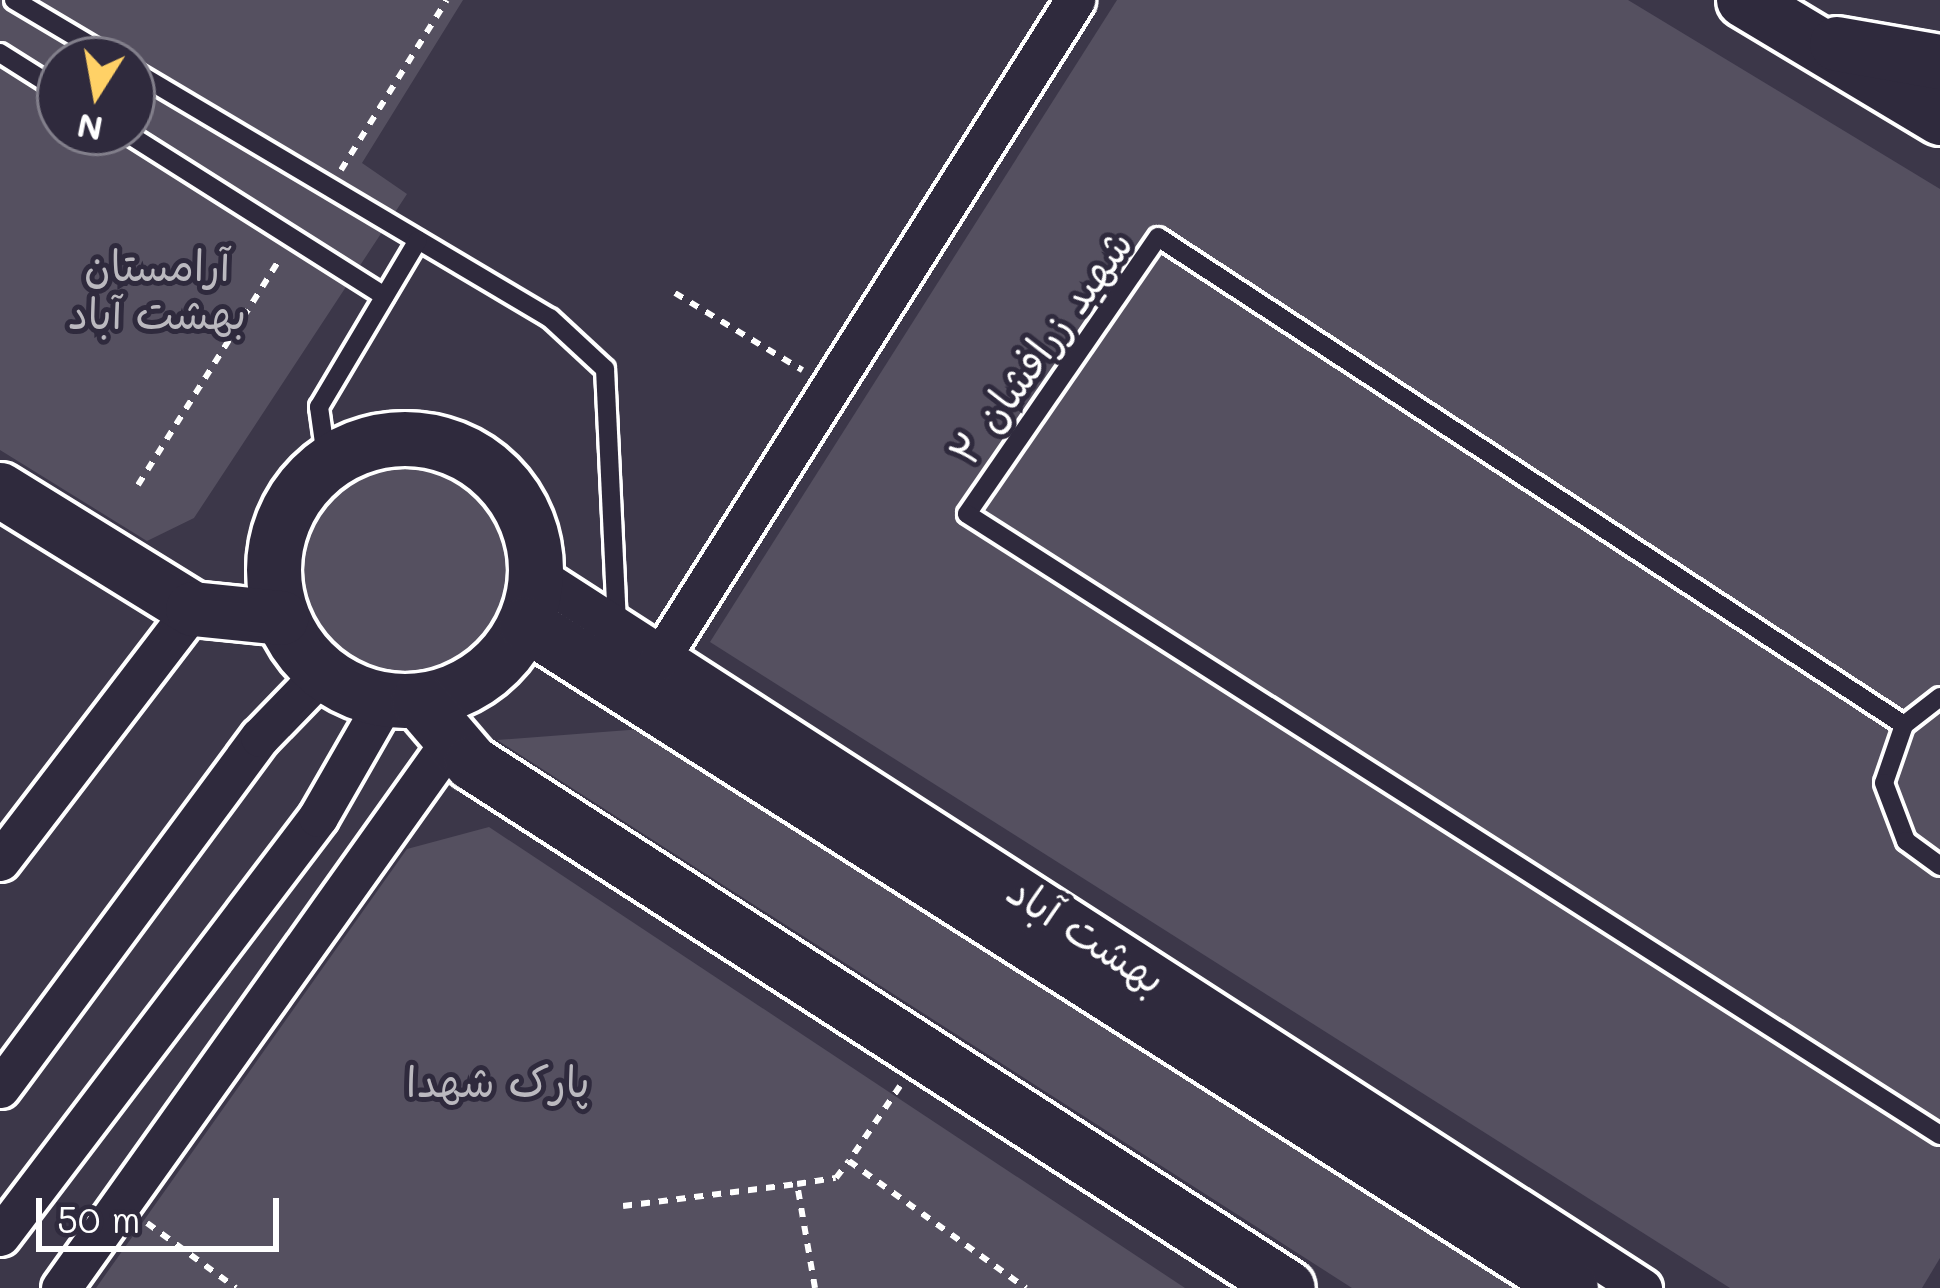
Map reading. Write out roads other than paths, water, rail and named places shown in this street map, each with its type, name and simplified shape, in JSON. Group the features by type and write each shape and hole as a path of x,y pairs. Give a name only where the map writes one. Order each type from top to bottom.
{"street":[{"path":"658,661 1075,0"},
{"path":"1744,0 1940,118"},
{"path":"1805,39 1940,62"},
{"path":"0,1236 318,817 418,713 483,676 531,599 528,523 511,493 458,450 391,440 326,464 284,517 274,550 282,618 322,673 418,713 472,763 1288,1288"},
{"path":"3,497 193,609 282,618"},
{"name":"بهشت آباد","path":"531,599 618,633 1642,1288"},
{"name":"بهشت آباد","path":"531,599 1571,1288"},
{"path":"0,861 193,609"},
{"path":"0,1088 260,737 322,673"},
{"path":"61,1288 122,1204 418,713"}],"lane":[{"path":"14,0 75,36"},
{"path":"0,52 36,75"},
{"path":"156,84 550,319 605,369 618,633"},
{"path":"156,152 384,296"},
{"name":"شهید زرافشان ۲","path":"1904,725 1158,237 967,514 1940,1135"},
{"path":"326,464 319,407 418,240"},
{"path":"1940,697 1904,725 1886,763 1887,804 1906,841 1940,866"}],"park label":[{"name":"آرامستان بهشت آباد","path":"157,289"},
{"name":"پارک شهدا","path":"498,1081"}]}
